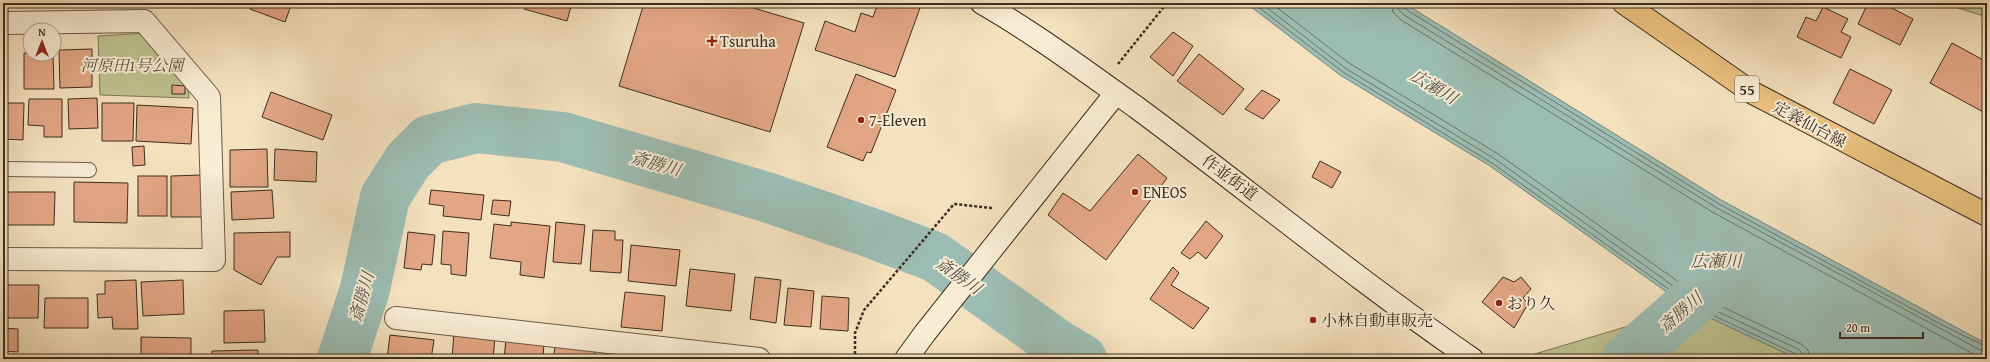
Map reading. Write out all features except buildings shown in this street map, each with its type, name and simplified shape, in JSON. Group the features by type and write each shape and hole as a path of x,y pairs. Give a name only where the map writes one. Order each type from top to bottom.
{"main road":[{"name":"定義仙台線","path":"1624,3 1752,93 1987,215"}],"street":[{"name":"作並街道","path":"982,3 1020,24 1116,93 1202,156 1432,332 1472,359"},
{"path":"3,23 144,21 209,97 214,260 3,259"},
{"path":"906,359 1116,93"},
{"path":"396,318 759,359"}],"lane":[{"path":"3,169 89,170"}],"path":[{"path":"1117,65 1149,23 1167,3"},
{"path":"855,359 855,333 864,310 954,204 995,208"}],"green space":[{"path":"1942,3 1987,3 1987,17"},
{"name":"河原田1号公園","path":"147,33 188,87 189,98 100,95 98,36"},
{"path":"1689,308 1798,359 1518,359"}],"water":[{"name":"広瀬川","path":"1246,3 1404,3 1721,200 1987,344 1987,359 1798,359 1689,308 1490,166 1340,75"}],"waterway":[{"name":"斎勝川","path":"342,359 365,289 385,197 408,161 429,140 476,128 563,137 766,197 874,234 935,257 1060,346 1082,359"},
{"name":"斎勝川","path":"1627,359 1734,265"}],"place":[{"name":"Tsuruha","path":"712,41"},
{"name":"7-Eleven","path":"861,120"},
{"name":"ENEOS","path":"1135,192"},
{"name":"おり久","path":"1499,303"},
{"name":"小林自動車販売","path":"1313,320"}]}
